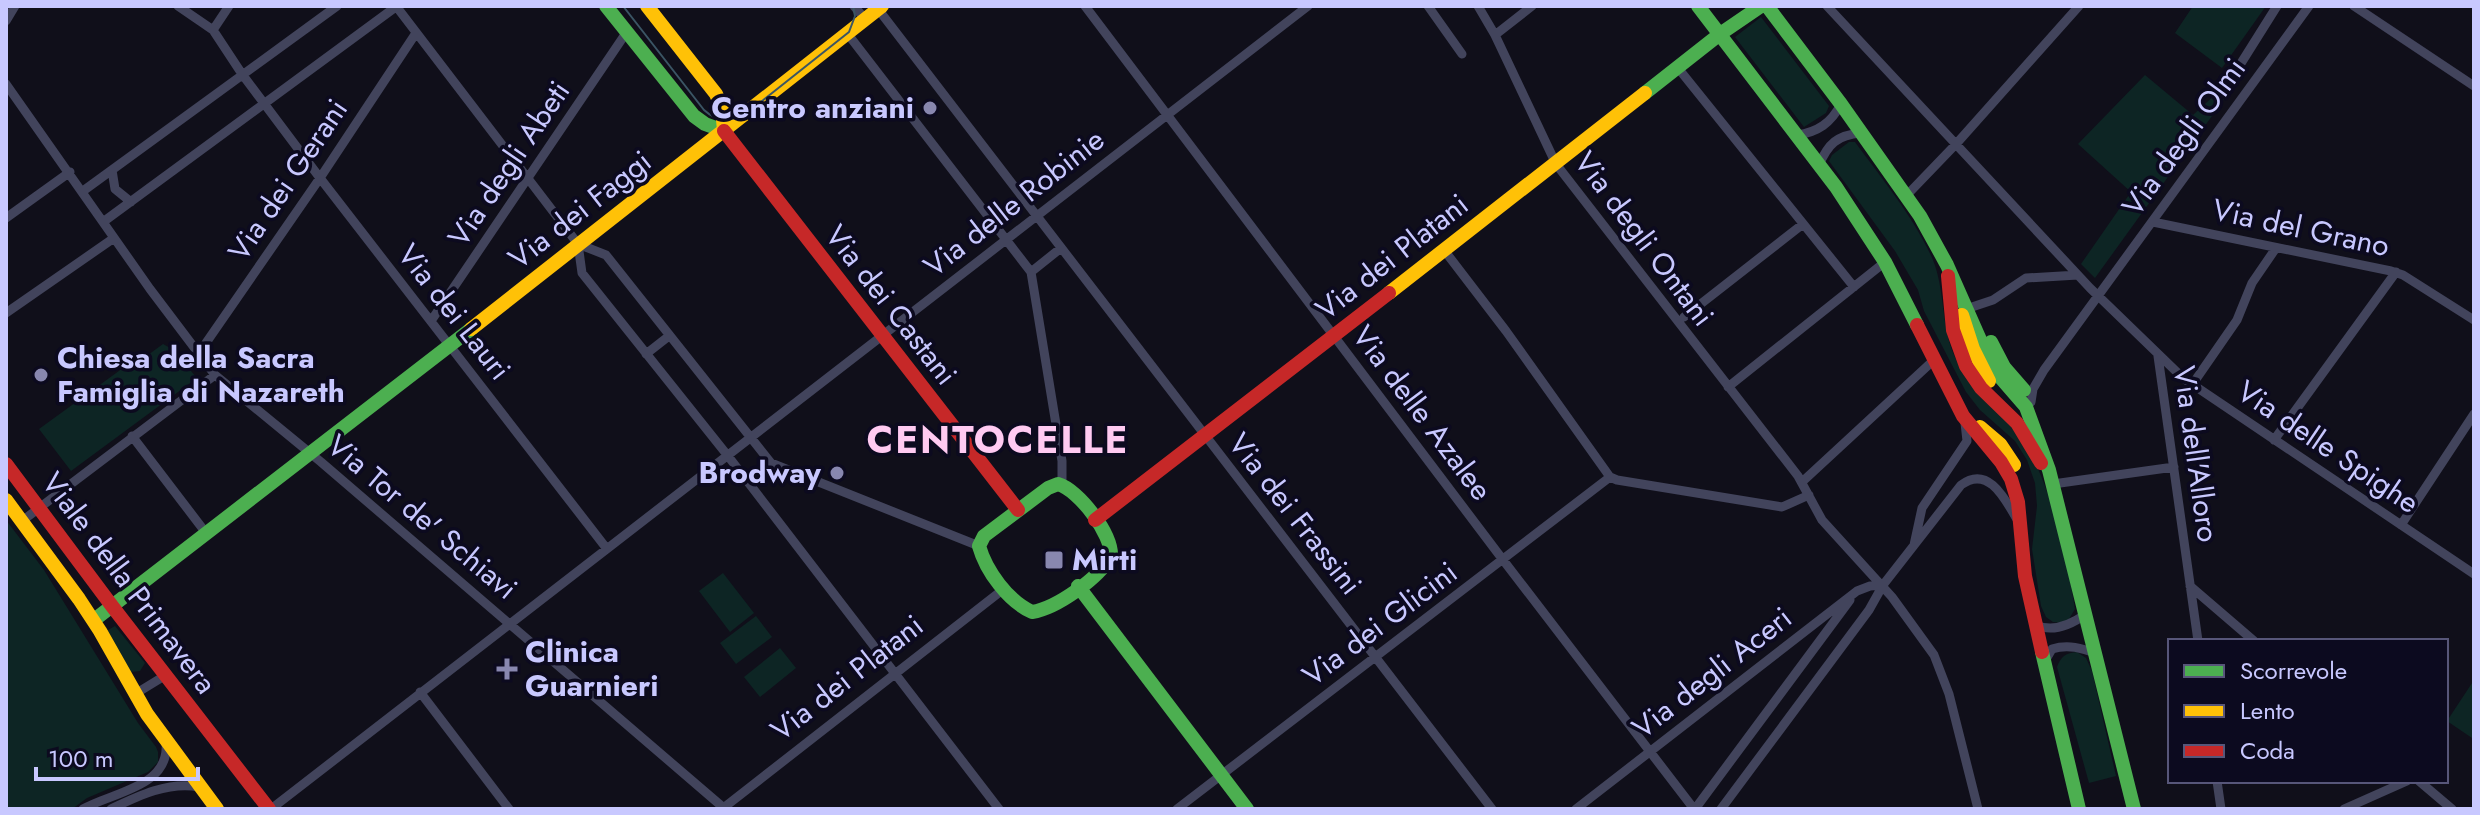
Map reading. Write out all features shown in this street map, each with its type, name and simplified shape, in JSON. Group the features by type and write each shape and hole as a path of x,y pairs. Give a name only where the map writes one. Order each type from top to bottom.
{"main road":[{"path":"606,6 694,116 724,131 722,108 716,94 647,6"},
{"path":"1698,6 1866,231 1885,262 1963,416 1972,431 2007,470 2015,488 2023,562 2079,809"},
{"name":"Via dei Platani","path":"1095,520 1720,34 1761,6"},
{"path":"1767,6 1907,195 2002,364 2031,402 2032,422"},
{"name":"Via dei Faggi","path":"94,620 880,7"},
{"name":"Via dei Castani","path":"724,131 1018,510"},
{"path":"1947,265 1993,369 2020,398 2047,461 2134,809"},
{"path":"1947,265 1966,329 1983,371 2021,414 2047,461"},
{"path":"1947,265 1953,330 1960,353 1979,385 2017,423 2053,484"},
{"path":"1953,392 1975,423 2005,449 2018,470 2023,491 2020,524"},
{"name":"Viale della Primavera","path":"6,464 270,809"},
{"path":"1062,484 1072,490 1109,540 1110,559 1103,568 1050,607 1037,612 1020,607 982,557 979,546 984,536 1018,510 1048,488 1062,484"},
{"name":"Viale della Primavera","path":"6,500 94,620 135,694 217,809"},
{"path":"1078,586 1247,809"}],"street":[{"path":"6,21 15,6"},
{"path":"178,6 213,30 229,6"},
{"path":"83,191 337,6"},
{"path":"103,222 397,6 578,244 606,255 771,463 979,546"},
{"path":"854,6 865,19"},
{"name":"Via delle Azalee","path":"1085,6 1695,809"},
{"name":"Via delle Robinie","path":"728,456 1308,6"},
{"path":"1428,6 1462,54"},
{"name":"Via degli Ontani","path":"1478,6 1495,35 1556,164 1802,482 1815,510 1883,585 1934,655 1942,672 1978,809"},
{"path":"1495,35 1532,6"},
{"name":"Via dell'Alloro","path":"1827,6 2098,297 2158,356 2198,639"},
{"path":"1907,195 2079,6"},
{"name":"Via degli Olmi","path":"2218,92 2233,76 2277,6"},
{"name":"Via degli Olmi","path":"2031,402 2039,379 2309,6"},
{"path":"2354,6 2474,86"},
{"path":"880,7 1037,216"},
{"name":"Via dei Lauri","path":"213,30 320,178 607,549"},
{"name":"Via dei Gerani","path":"199,353 416,33"},
{"name":"Via degli Abeti","path":"431,321 626,33"},
{"path":"847,33 1031,272 1062,461 1062,484"},
{"path":"1678,68 1854,287"},
{"name":"Via Tor de' Schiavi","path":"6,84 215,375 510,623 724,809"},
{"path":"1797,135 1822,127 1841,104"},
{"path":"1819,165 1829,145 1846,135 1861,133"},
{"path":"112,170 115,189 131,202"},
{"path":"6,218 70,172"},
{"name":"Via dei Frassini","path":"1037,216 1492,809"},
{"name":"Via del Grano","path":"2153,222 2396,272 2474,320"},
{"path":"1684,317 1803,224"},
{"path":"6,313 114,238"},
{"path":"578,244 582,273 728,456 999,809"},
{"path":"1031,272 1061,248"},
{"path":"2192,385 2237,320 2252,283 2276,248"},
{"path":"1444,250 1610,477 1782,507 1809,495"},
{"path":"1728,387 1885,262"},
{"path":"2274,440 2396,272"},
{"path":"1972,307 1993,300 2026,278 2078,275"},
{"path":"646,354 669,336"},
{"name":"Via delle Spighe","path":"2158,356 2192,385 2474,574"},
{"path":"1802,482 1935,359"},
{"path":"22,521 215,375"},
{"path":"2401,525 2474,414"},
{"path":"1914,545 1918,517 1924,504 1966,445 1968,436 1963,416"},
{"path":"132,436 206,533"},
{"path":"270,809 728,456"},
{"path":"2053,484 2174,467"},
{"name":"Via dei Glicini","path":"1177,809 1610,477"},
{"path":"1721,809 1860,623 1883,585 1958,488 1973,478 1984,478 1993,484 2020,524"},
{"name":"Via degli Aceri","path":"1576,809 1857,591 1883,585"},
{"path":"2190,586 2252,639"},
{"name":"Via dei Platani","path":"724,809 1005,588"},
{"path":"1695,809 1857,591"},
{"path":"2036,625 2045,628 2069,625 2086,614"},
{"path":"2045,661 2052,649 2062,647 2079,647 2097,654"},
{"path":"135,694 166,675"},
{"path":"420,692 509,809"},
{"path":"83,809 152,778 167,757 165,740"},
{"path":"2217,783 2221,809"},
{"path":"2344,809 2402,783"},
{"path":"2421,783 2452,809"},
{"path":"111,809 165,788 183,785 199,787"}],"green space":[{"path":"2193,6 2266,6 2222,68 2175,33"},
{"path":"1761,17 1829,106 1826,113 1804,127 1735,37"},
{"path":"2145,75 2193,115 2218,92 2230,91 2095,278 2081,264 2131,192 2078,144"},
{"path":"1849,142 1855,142 1897,199 1933,260 1940,283 1947,332 1959,365 2009,420 2035,462 2053,510 2071,585 2075,609 2063,623 2046,617 2041,606 2032,549 2037,506 2035,483 2027,460 2015,441 1980,410 1966,392 1924,311 1918,290 1895,251 1829,161"},
{"path":"163,344 172,349 197,378 71,471 39,429 123,368 126,371"},
{"path":"6,520 44,570 158,752 158,762 148,772 87,798 72,809 6,809"},
{"path":"723,573 754,613 730,632 699,591"},
{"path":"756,616 772,637 736,664 720,643"},
{"path":"115,626 145,663 140,671 131,672 107,634"},
{"path":"780,648 796,668 760,697 744,677"},
{"path":"2077,652 2086,658 2092,671 2116,776 2089,783 2057,667 2064,656"},
{"path":"2474,680 2472,738 2448,719"}],"tram line":[{"path":"623,6 704,110 714,117 725,119 747,113 849,32 855,16 853,6"}],"traffic: fast":[{"path":"606,6 694,116 724,131"},
{"path":"1698,6 1836,187 1885,262 1917,325"},
{"path":"1645,93 1761,6"},
{"path":"1767,6 1920,216 1947,265 1993,369 2026,407 2049,470 2134,809"},
{"path":"94,620 471,329"},
{"path":"1991,342 2004,367 2024,390"},
{"path":"1058,484 1075,495 1093,514 1106,536 1111,556 1076,591 1053,605 1032,612 1015,601 999,584 979,546 984,536 1048,488 1058,484"},
{"path":"1078,586 1247,809"},
{"path":"2042,652 2079,809"}],"traffic: slow":[{"path":"647,6 716,94 722,108 724,131"},
{"path":"471,329 882,6"},
{"path":"1389,293 1645,93"},
{"path":"1962,315 1973,349 1989,381"},
{"path":"1980,427 2000,444 2014,465"},
{"path":"6,500 79,599 147,714 217,809"}],"traffic: jam":[{"path":"724,131 1018,510"},
{"path":"1948,276 1953,330 1966,366 1981,388 2017,423 2041,463"},
{"path":"1095,520 1389,293"},
{"path":"1917,325 1963,416 2011,479 2018,502 2025,576 2042,652"},
{"path":"6,464 269,809"}],"place":[{"name":"Centro anziani","path":"930,108"},
{"name":"Chiesa della Sacra Famiglia di Nazareth","path":"41,375"},
{"name":"Brodway","path":"837,473"},
{"name":"Mirti","path":"1054,560"},
{"name":"Clinica Guarnieri","path":"507,669"}],"district":[{"name":"CENTOCELLE","path":"998,440"}]}
